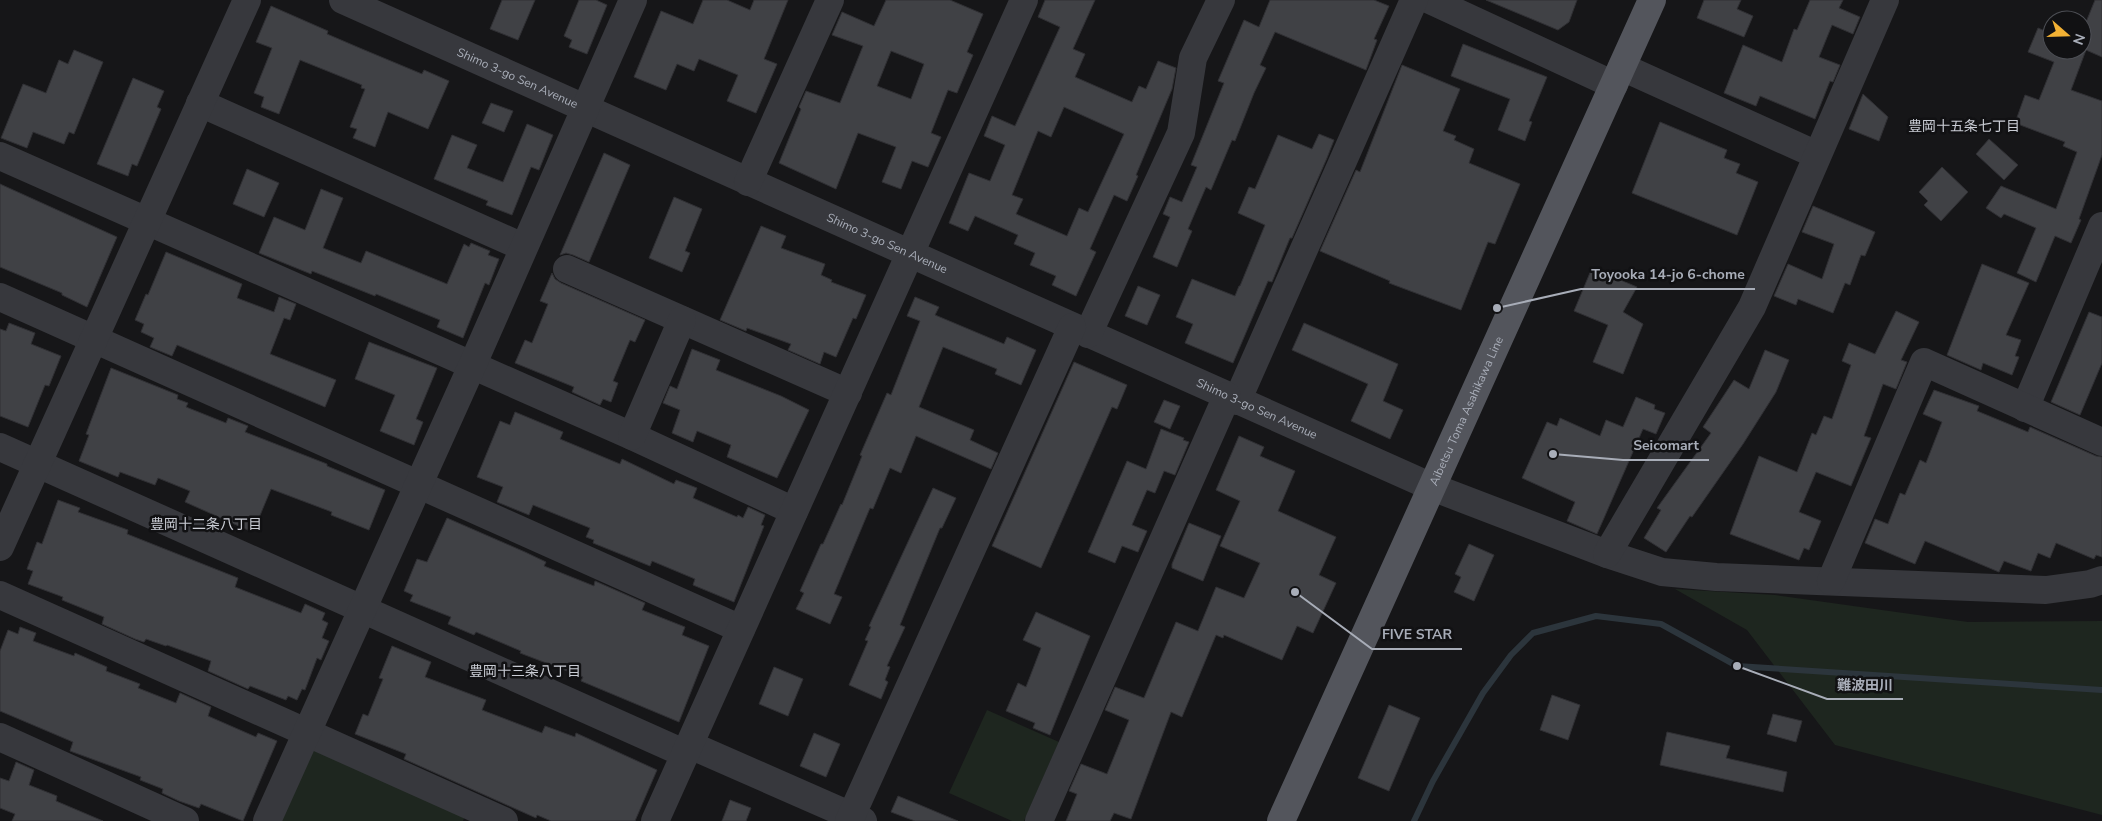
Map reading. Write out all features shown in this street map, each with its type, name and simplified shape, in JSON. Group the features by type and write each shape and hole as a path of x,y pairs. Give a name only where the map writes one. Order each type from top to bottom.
{"main road":[{"name":"Aibetsu Toma Asahikawa Line","path":"1281,821 1652,0"}],"street":[{"path":"0,547 36,463 247,0"},
{"name":"Shimo 3-go Sen Avenue","path":"343,0 909,255 1432,487 1607,554 1662,572 1716,577 2046,590 2090,584 2102,580"},
{"path":"267,821 472,366 633,0"},
{"path":"748,182 830,0"},
{"path":"655,821 1024,0"},
{"path":"0,447 362,610 855,819 1080,330 1181,133 1193,58 1221,0"},
{"path":"1038,821 1414,0"},
{"path":"1430,0 1817,155"},
{"path":"1607,554 1752,308 1884,0"},
{"path":"200,103 523,247"},
{"path":"0,156 632,436 794,511"},
{"path":"2025,408 2102,226"},
{"path":"567,268 848,393"},
{"path":"0,297 741,629"},
{"path":"632,436 682,320"},
{"path":"1831,581 1924,362 2102,442"},
{"path":"0,595 504,821"},
{"path":"0,737 185,821"}],"shaded area":[{"path":"1675,589 1775,595 1968,622 2102,621 2102,815 1835,745 1747,630"},
{"path":"987,710 1059,742 1024,821 1012,821 949,793"},
{"path":"306,733 469,806 463,821 267,821"}],"building":[{"path":"502,0 535,0 518,40 490,29"},
{"path":"579,0 596,0 607,5 587,54 569,47 572,40 564,36"},
{"path":"703,0 727,0 750,10 754,0 788,0 764,59 777,64 756,113 727,101 738,75 699,59 694,71 677,64 666,90 634,77 661,11 693,24"},
{"path":"886,0 950,0 983,14 967,52 973,55 957,93 948,90 931,133 941,137 928,167 912,161 901,189 882,182 896,147 858,133 836,189 779,163 801,109 799,107 806,91 840,103 863,46 832,35 842,12 874,26","holes":["891,51 924,64 911,99 877,86"]},
{"path":"1045,0 1095,0 1073,49 1085,54 1075,77 1132,102 1139,86 1146,89 1158,61 1176,68 1172,89 1136,175 1138,176 1127,201 1114,195 1090,249 1096,252 1076,296 1052,285 1056,276 1030,265 1035,253 1014,244 1018,235 975,216 968,231 949,223 969,173 990,181 1005,145 984,136 992,116 1015,126 1060,27 1038,17","holes":["1064,107 1124,134 1088,212 1079,208 1067,236 1016,214 1023,199 1012,195 1038,131 1051,137"]},
{"path":"1270,0 1374,0 1389,6 1374,39 1377,40 1366,70 1275,32 1260,65 1266,68 1235,141 1232,140 1211,190 1206,187 1188,229 1192,231 1177,267 1153,257 1170,217 1163,214 1170,197 1182,202 1197,167 1191,165 1224,83 1218,81 1244,20 1259,27"},
{"path":"1486,0 1577,0 1569,22 1558,30"},
{"path":"1704,0 1741,0 1737,9 1753,16 1744,37 1697,18"},
{"path":"1810,0 1843,0 1839,8 1860,17 1853,34 1832,25 1819,57 1840,65 1833,82 1830,81 1815,119 1760,96 1756,106 1724,93 1743,45 1782,62 1794,29 1797,30"},
{"path":"2095,0 2102,0 2102,57 2092,53 2091,10"},
{"path":"271,6 328,31 327,34 362,49 422,74 424,70 449,81 428,129 388,112 375,147 353,138 357,129 350,127 365,89 361,88 362,85 300,60 279,114 261,107 264,97 254,93 272,48 256,42"},
{"path":"2038,28 2042,30 2042,57 2028,52"},
{"path":"1463,44 1547,77 1529,121 1532,122 1525,141 1498,130 1510,99 1451,76"},
{"path":"74,50 103,62 74,134 69,132 64,144 33,132 27,148 1,138 23,84 46,93 59,60 68,64"},
{"path":"2049,60 2082,60 2071,90 2102,101 2102,155 2079,219 2081,220 2071,243 2055,236 2036,282 2017,273 2036,228 2004,214 2001,218 1986,208 2001,186 2056,209 2077,152 2063,146 2065,142 2015,123 2025,95 2039,100 2054,62"},
{"path":"1402,65 1460,89 1443,131 1456,136 1454,140 1474,149 1469,163 1520,184 1495,244 1488,242 1461,310 1389,283 1390,281 1320,251 1356,170 1360,172"},
{"path":"133,78 164,91 157,107 161,109 137,166 132,164 128,176 97,164"},
{"path":"1863,94 1888,117 1879,141 1849,129"},
{"path":"491,103 513,111 504,132 482,123"},
{"path":"1660,122 1727,150 1724,158 1740,164 1736,173 1758,182 1737,235 1632,193"},
{"path":"527,124 553,135 539,170 531,167 512,215 486,205 488,201 434,179 452,135 477,145 467,168 503,182"},
{"path":"1319,134 1334,140 1292,238 1290,238 1272,282 1268,281 1233,363 1185,343 1193,324 1176,317 1192,279 1235,296 1240,286 1265,225 1238,213 1249,187 1255,189 1278,135 1312,149"},
{"path":"1989,139 2018,165 2004,180 1976,154"},
{"path":"604,153 630,165 589,262 566,253 560,255"},
{"path":"1942,167 1968,192 1941,221 1924,205 1928,201 1919,192"},
{"path":"247,169 279,183 264,217 233,204"},
{"path":"0,184 117,237 87,307 62,295 62,293 0,267"},
{"path":"321,189 343,198 323,248 361,263 366,251 447,284 464,244 469,247 471,243 490,251 488,255 499,259 489,285 485,283 463,338 437,327 440,320 376,294 375,296 312,271 311,274 259,253 274,217 305,230"},
{"path":"674,197 702,209 685,251 690,253 682,272 649,258"},
{"path":"1813,206 1875,232 1865,256 1861,255 1850,285 1845,283 1833,313 1798,299 1796,305 1774,296 1788,264 1822,279 1834,244 1802,232"},
{"path":"761,226 786,236 781,248 825,264 821,275 832,280 831,282 866,295 856,319 853,318 836,357 824,352 820,364 788,350 791,344 747,328 746,331 720,320"},
{"path":"166,252 242,284 237,298 274,312 279,297 296,304 290,320 284,318 270,354 336,380 325,407 177,345 172,356 150,347 154,338 141,332 144,324 135,320"},
{"path":"1982,264 2029,283 2006,335 2021,340 2015,356 2019,357 2012,375 1983,363 1981,370 1947,355"},
{"path":"1592,268 1637,287 1623,312 1643,324 1623,374 1593,362 1608,325 1574,311"},
{"path":"552,273 555,279 561,283 645,320 635,342 630,340 613,381 618,383 611,402 603,399 600,405 572,392 574,387 515,363 525,340 532,343 548,304 540,301"},
{"path":"1138,286 1160,295 1147,325 1125,316"},
{"path":"915,297 939,307 935,315 1004,344 1007,337 1036,350 1021,385 995,374 997,369 943,347 919,407 974,430 970,440 998,453 991,469 916,436 901,473 890,468 873,509 870,508 834,594 842,597 830,624 796,609 804,593 800,591 821,544 823,544 842,505 862,456 860,455 887,393 891,395 920,321 907,316"},
{"path":"1896,311 1919,322 1901,360 1907,362 1896,389 1883,384 1864,436 1871,438 1851,486 1816,472 1799,512 1821,521 1809,550 1804,548 1799,560 1730,534 1759,456 1797,472 1812,433 1816,435 1824,416 1832,419 1851,365 1842,361 1849,343 1875,354"},
{"path":"2089,312 2102,317 2102,363 2080,415 2051,402"},
{"path":"9,323 35,333 31,344 61,356 49,386 45,385 28,427 0,416 0,329 6,331"},
{"path":"1304,323 1398,364 1383,401 1403,410 1390,439 1351,421 1368,384 1292,350"},
{"path":"369,342 437,368 416,419 423,422 414,445 380,431 395,395 355,379"},
{"path":"692,349 720,360 716,370 781,396 809,410 777,478 727,457 731,445 697,431 693,442 672,433 680,410 663,403 670,386 677,389"},
{"path":"1765,350 1789,360 1776,392 1743,444 1666,552 1644,538 1661,510 1657,508 1711,433 1703,427 1734,380 1749,389"},
{"path":"1074,362 1127,385 1117,409 1112,407 1041,568 992,546"},
{"path":"111,368 178,395 177,399 188,403 186,407 226,423 228,418 248,426 245,432 327,464 327,466 385,490 369,530 331,515 332,512 271,489 256,525 253,524 250,531 185,502 190,491 158,478 155,485 120,472 118,477 79,461 89,435 86,434"},
{"path":"1934,390 1979,406 1977,411 2028,432 2030,427 2102,457 2102,557 2096,555 2094,559 2056,543 2050,558 2038,553 2031,571 2004,561 1999,572 1925,541 1915,564 1865,543 1875,519 1888,524 1900,493 1905,495 1920,460 1926,463 1942,422 1923,414"},
{"path":"1636,397 1655,405 1654,409 1665,413 1656,434 1643,429 1597,534 1567,521 1575,502 1522,478 1547,422 1557,426 1560,418 1600,436 1606,420 1623,427"},
{"path":"1164,400 1180,406 1170,429 1154,422"},
{"path":"515,412 563,432 560,439 620,464 622,459 674,484 676,480 697,488 693,498 737,517 738,515 743,518 748,507 765,515 761,525 764,526 734,602 693,585 695,579 652,561 650,566 593,543 594,540 586,537 590,528 533,505 529,515 497,502 503,487 477,477 500,421 510,425"},
{"path":"1161,429 1184,438 1183,440 1189,442 1175,475 1164,471 1155,493 1147,490 1132,525 1147,531 1138,552 1122,546 1115,563 1088,552 1127,461 1146,469"},
{"path":"1239,436 1264,447 1260,456 1295,471 1278,511 1336,537 1319,575 1336,583 1313,633 1297,626 1282,660 1224,635 1223,638 1216,635 1182,717 1171,712 1131,819 1114,813 1110,821 1066,821 1077,794 1069,791 1081,764 1107,774 1129,720 1105,710 1115,687 1144,698 1176,622 1198,631 1216,587 1244,598 1260,563 1220,546 1240,501 1216,490"},
{"path":"933,488 956,498 942,528 940,528 900,625 905,627 887,666 890,667 885,680 888,682 881,699 849,685 868,641 865,640 871,627 869,626"},
{"path":"58,500 80,508 78,512 128,530 127,534 238,578 235,587 301,613 305,604 325,613 322,620 328,623 322,638 329,641 321,660 317,658 305,690 302,689 297,700 288,696 286,700 250,686 248,689 208,671 211,661 167,645 146,639 144,642 135,639 102,624 104,617 62,600 63,597 28,584 33,571 27,569 37,542 42,544"},
{"path":"447,518 546,562 544,566 594,586 595,581 645,603 642,610 685,627 682,635 709,646 679,722 581,681 583,677 520,653 521,651 476,632 474,635 448,624 451,617 410,601 413,595 404,591 417,559 427,562"},
{"path":"1189,523 1221,536 1203,581 1172,568"},
{"path":"1469,544 1494,555 1474,601 1454,592 1461,577 1455,574"},
{"path":"1036,612 1090,636 1050,735 1033,728 1035,723 1006,711 1018,683 1026,687 1041,648 1023,640"},
{"path":"20,627 36,633 33,641 74,656 75,653 107,667 106,671 140,684 138,688 176,703 180,693 211,707 208,716 256,737 258,733 277,741 243,821 201,804 199,808 179,801 162,793 163,789 140,780 141,777 70,751 73,742 0,711 0,651 8,630 18,634"},
{"path":"392,646 431,662 425,677 486,700 482,710 542,733 545,726 575,737 576,733 657,770 635,821 551,821 537,815 536,818 404,759 406,754 355,734 363,714 368,716 383,679 379,678"},
{"path":"774,667 803,679 788,716 759,704"},
{"path":"1552,695 1580,705 1568,740 1540,730"},
{"path":"1389,705 1420,718 1389,791 1358,778"},
{"path":"1773,714 1802,721 1796,742 1767,734"},
{"path":"1667,732 1730,746 1726,758 1787,772 1783,792 1660,765"},
{"path":"814,733 840,744 826,777 800,766"},
{"path":"16,762 34,770 29,785 57,796 56,801 103,821 12,821 15,814 0,808 0,778 9,781"},
{"path":"898,796 958,821 915,821 891,812"},
{"path":"730,800 751,808 746,821 722,821"}],"waterway":[{"path":"1414,821 1433,781 1483,693 1511,655 1533,633 1596,616 1661,624 1737,666 2102,690"}],"place":[{"name":"Toyooka 14-jo 6-chome","path":"1497,308"},
{"name":"Seicomart","path":"1553,454"},
{"name":"FIVE STAR","path":"1295,592"},
{"name":"難波田川","path":"1737,666"}],"district":[{"name":"豊岡十五条七丁目","path":"1964,126"},
{"name":"豊岡十二条八丁目","path":"206,524"},
{"name":"豊岡十三条八丁目","path":"525,671"}]}
